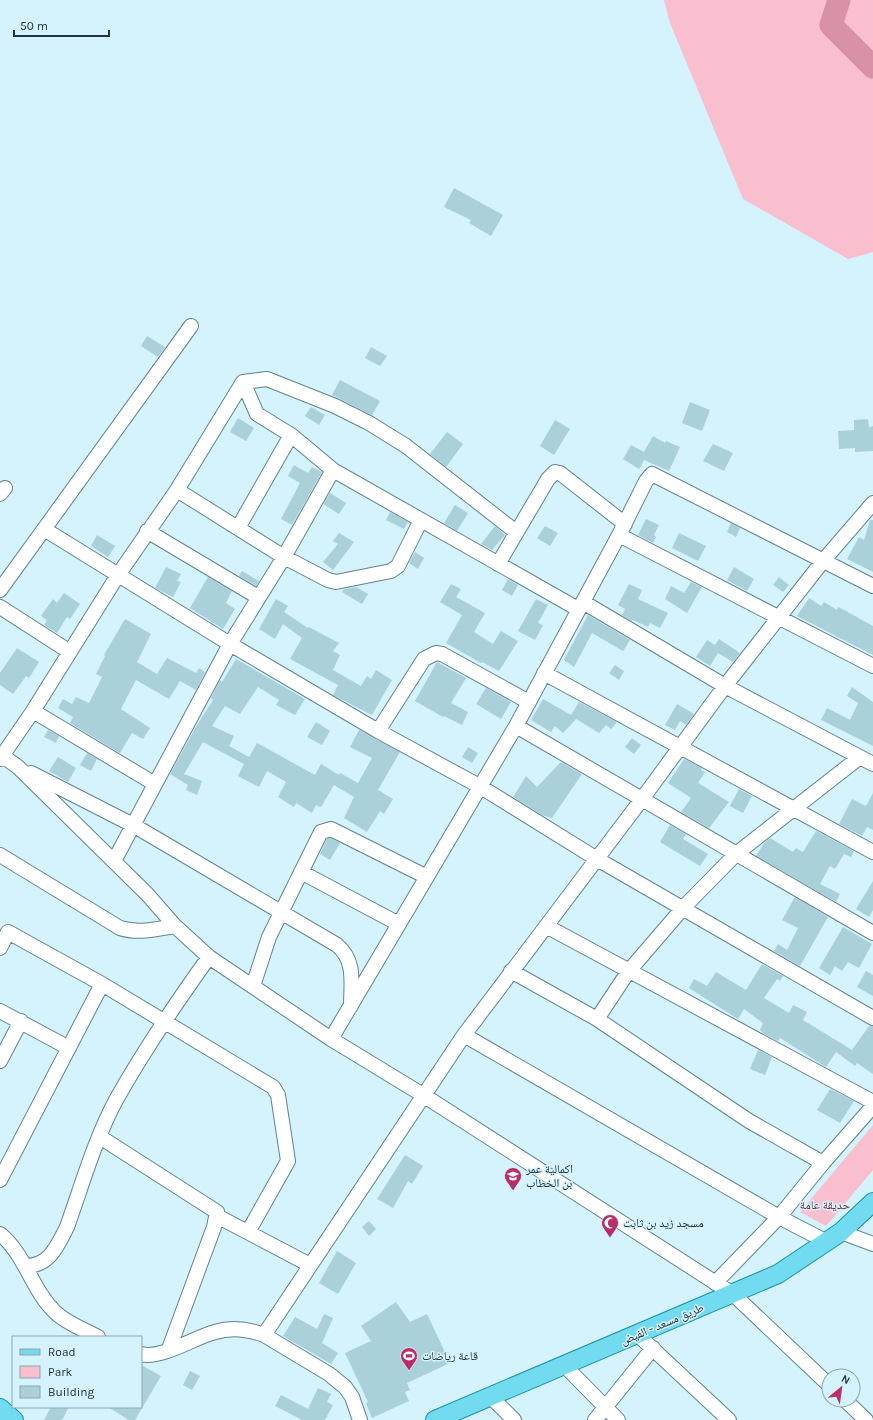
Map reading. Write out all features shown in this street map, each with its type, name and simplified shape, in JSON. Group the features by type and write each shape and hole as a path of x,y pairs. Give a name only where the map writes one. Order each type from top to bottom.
{"main road":[{"name":"طريق مسعد - الفيض","path":"435,1420 638,1335 778,1274 825,1241 841,1232 873,1202"},
{"path":"0,1408 14,1420"}],"street":[{"path":"0,590 191,326"},
{"path":"243,382 267,379 335,406 369,423 406,446 516,532"},
{"path":"243,382 257,414 291,435 333,470 498,564 580,606 873,764"},
{"path":"243,382 177,490 147,531 33,711 1,756 18,767 133,825 337,945 346,952 350,961 351,1006"},
{"path":"238,528 291,435"},
{"path":"114,861 230,644 284,557 333,470"},
{"path":"498,564 548,480 555,472 560,473 622,530 779,618 873,666"},
{"path":"331,1039 516,726 622,530 646,481 652,474 873,586"},
{"path":"177,490 284,557 328,580 336,582 386,573 398,566 421,520"},
{"path":"264,1335 464,1035 726,686 823,561 871,508"},
{"path":"44,529 230,644 378,731 481,787 597,859 873,1018"},
{"path":"147,531 258,597"},
{"path":"0,608 70,652"},
{"path":"378,731 424,659 436,653 442,654 529,702"},
{"path":"544,673 873,852"},
{"path":"33,711 155,784"},
{"path":"516,726 873,933"},
{"path":"597,1019 628,972 684,908 736,854 860,757"},
{"path":"18,767 147,894 175,926 209,957 331,1039 423,1095 733,1294 821,1377"},
{"path":"253,986 261,958 281,912 321,832 331,829 427,877"},
{"path":"0,855 120,928 132,932 143,932 175,926"},
{"path":"301,872 399,924"},
{"path":"546,926 628,972 873,1102"},
{"path":"0,948 4,930 102,984 164,1021 268,1084 278,1095 288,1161 248,1232"},
{"path":"25,1266 35,1266 46,1260 59,1242 67,1227 100,1136 116,1100 164,1021 209,957"},
{"path":"511,971 597,1019 749,1121 824,1163"},
{"path":"0,1180 102,984"},
{"path":"0,1011 69,1048"},
{"path":"0,1061 21,1021"},
{"path":"464,1035 779,1217 825,1241"},
{"path":"715,1283 779,1217 873,1106"},
{"path":"100,1136 217,1212 217,1216 169,1349"},
{"path":"217,1216 310,1265"},
{"path":"841,1232 873,1244"},
{"path":"0,1234 5,1238 25,1266 39,1290 56,1314 96,1336"},
{"path":"142,1354 146,1356 158,1354 215,1332 248,1330 264,1335 328,1374 345,1387 352,1397 360,1420"},
{"path":"638,1335 654,1348 729,1420"},
{"path":"595,1420 604,1407 654,1348"},
{"path":"564,1365 618,1420"},
{"path":"490,1396 514,1420"},
{"path":"853,1408 866,1420"}],"green space":[{"path":"664,0 873,0 873,252 848,259 743,199 670,23"},
{"name":"حديقة عامة","path":"873,1125 873,1170 826,1226 800,1212"}],"building":[{"path":"454,188 503,215 491,236 469,223 471,220 444,207"},
{"path":"147,336 165,347 158,357 141,346"},
{"path":"371,347 387,356 380,366 365,358"},
{"path":"340,380 380,401 372,415 332,395"},
{"path":"690,402 710,410 702,431 682,423"},
{"path":"311,407 325,415 319,425 305,416"},
{"path":"238,418 254,428 246,441 230,432"},
{"path":"868,419 869,427 873,426 873,451 855,452 855,448 839,449 838,431 854,430 854,420"},
{"path":"555,420 570,429 554,455 540,446"},
{"path":"447,432 463,444 446,467 430,454"},
{"path":"653,436 665,443 666,441 680,447 669,471 644,460 639,469 623,459 631,445 644,452"},
{"path":"713,444 733,453 724,471 703,461"},
{"path":"294,465 308,473 312,467 322,472 292,525 281,519 300,483 288,476"},
{"path":"330,493 346,503 339,514 323,504"},
{"path":"455,505 468,513 457,531 444,523"},
{"path":"390,512 408,522 404,529 386,520"},
{"path":"646,519 659,525 654,535 656,537 653,543 638,535"},
{"path":"870,520 873,520 873,572 847,559 859,537 864,540"},
{"path":"731,523 740,528 736,537 727,532"},
{"path":"495,526 505,535 492,550 481,544"},
{"path":"545,526 558,533 550,546 537,538"},
{"path":"339,533 354,542 333,570 323,562 338,544 333,541"},
{"path":"679,533 706,546 698,561 672,548"},
{"path":"97,535 115,546 108,557 91,546"},
{"path":"415,552 424,558 418,569 409,563"},
{"path":"166,567 181,574 177,581 181,582 173,597 155,588"},
{"path":"734,567 754,579 747,591 727,580"},
{"path":"242,571 259,581 256,586 239,576"},
{"path":"208,577 232,591 226,603 235,609 223,629 190,608"},
{"path":"779,577 789,585 783,592 773,585"},
{"path":"508,579 518,585 512,596 502,590"},
{"path":"691,582 702,587 687,613 665,599 671,586 684,593"},
{"path":"451,584 461,589 456,597 485,613 474,632 493,644 501,631 518,641 499,671 482,662 481,663 446,643 462,615 440,602"},
{"path":"629,584 642,590 638,599 668,613 660,628 650,623 648,627 633,620 632,621 622,615 625,609 618,605"},
{"path":"356,587 368,594 362,604 342,592 344,589"},
{"path":"64,593 80,604 70,619 67,617 57,633 44,625 47,620 41,616 53,599 57,603"},
{"path":"809,598 821,606 824,602 837,610 838,607 873,626 873,655 797,616"},
{"path":"276,599 288,606 284,612 308,628 309,627 339,643 333,651 340,655 333,670 361,686 367,676 371,679 376,670 392,680 372,715 333,695 338,685 290,659 302,638 283,624 275,639 259,629"},
{"path":"536,599 548,605 538,623 543,625 535,640 518,631"},
{"path":"588,615 630,640 623,651 592,633 574,667 564,660"},
{"path":"125,619 151,634 137,662 157,674 167,658 196,673 199,668 205,672 196,690 180,681 169,699 136,680 121,709 150,728 143,739 132,733 120,753 70,723 73,717 58,708 63,699 72,704 76,697 89,703 102,677 96,674 105,656 104,655"},
{"path":"719,639 740,653 733,662 718,653 710,666 696,657 707,640 715,645"},
{"path":"17,648 39,662 29,678 26,676 13,694 0,685 0,673"},
{"path":"236,659 305,699 295,715 276,705 279,700 258,687 240,714 225,706 212,726 234,736 229,746 249,757 257,743 315,775 321,764 339,775 340,773 358,783 372,758 350,747 359,730 400,752 378,790 393,799 384,814 380,811 367,832 344,818 354,797 334,785 321,807 316,805 312,813 296,803 294,807 278,797 286,782 267,771 259,787 238,776 244,764 203,742 184,774 202,781 197,795 186,790 188,785 170,774 197,725 213,700 211,698 220,680 222,682"},
{"path":"437,662 466,678 451,703 468,712 462,725 444,716 443,717 415,701"},
{"path":"615,665 624,671 619,680 609,673"},
{"path":"852,687 873,702 873,746 821,720 827,708 850,720 858,703 847,696"},
{"path":"486,688 511,702 501,719 476,704"},
{"path":"543,699 571,715 579,702 617,722 611,729 606,725 599,733 576,719 563,733 555,726 551,732 531,720"},
{"path":"677,704 694,714 686,725 680,721 675,730 665,725"},
{"path":"316,722 330,731 322,745 307,737"},
{"path":"48,730 59,736 56,743 44,737"},
{"path":"632,738 641,745 634,754 625,747"},
{"path":"468,747 478,753 472,763 462,757"},
{"path":"87,753 97,759 91,771 80,765"},
{"path":"58,757 76,768 68,782 49,771"},
{"path":"684,759 702,768 701,770 705,772 698,783 729,802 709,828 681,812 691,798 668,783"},
{"path":"561,762 582,774 552,818 542,815 513,797 526,776 537,787"},
{"path":"739,789 752,796 743,813 730,806"},
{"path":"873,793 873,830 867,827 862,836 839,824 852,799 866,806"},
{"path":"670,825 686,834 683,839 708,854 700,866 660,842"},
{"path":"816,831 854,851 851,857 844,854 835,869 830,866 820,884 840,894 836,902 756,856 764,843 770,838 793,852 796,848 803,852"},
{"path":"330,838 340,843 330,860 320,854 327,839"},
{"path":"873,881 873,910 869,917 856,909"},
{"path":"795,897 828,917 800,966 774,951 778,944 787,950 798,928 782,920"},
{"path":"843,927 872,944 859,968 848,962 842,971 835,966 830,975 819,968"},
{"path":"762,964 783,976 780,981 777,979 764,998 789,1013 793,1005 807,1012 803,1020 852,1050 869,1026 873,1026 873,1074 857,1063 855,1066 836,1052 826,1067 780,1038 778,1041 764,1034 760,1030 763,1023 744,1009 738,1019 689,988 694,979 707,986 716,972 746,990"},
{"path":"866,971 873,975 873,996 857,987"},
{"path":"758,1050 772,1057 765,1075 750,1069"},
{"path":"830,1089 854,1101 840,1123 817,1110"},
{"path":"405,1155 423,1166 412,1184 408,1181 393,1208 377,1199"},
{"path":"369,1221 376,1229 369,1236 362,1227"},
{"path":"337,1251 356,1263 338,1294 319,1283"},
{"path":"396,1302 410,1322 427,1314 450,1363 407,1383 410,1390 405,1392 409,1401 372,1418 366,1403 368,1402 345,1353 371,1341 361,1326"},
{"path":"324,1314 333,1318 322,1343 338,1353 331,1364 283,1336 295,1317 317,1329"},
{"path":"142,1366 161,1376 135,1420 129,1420 110,1408 142,1408"},
{"path":"190,1371 200,1376 192,1390 183,1385"},
{"path":"318,1388 331,1394 327,1402 333,1405 325,1420 302,1420 275,1406 281,1395 308,1409"},
{"path":"50,1408 68,1408 62,1420 44,1420"}],"waterway":[{"path":"839,0 831,25 873,67"}],"place":[{"name":"اكمالية عمر بن الخطاب","path":"513,1191"},
{"name":"مسجد زيد بن ثابت","path":"610,1238"},
{"name":"قاعة رياضات","path":"409,1371"}]}
